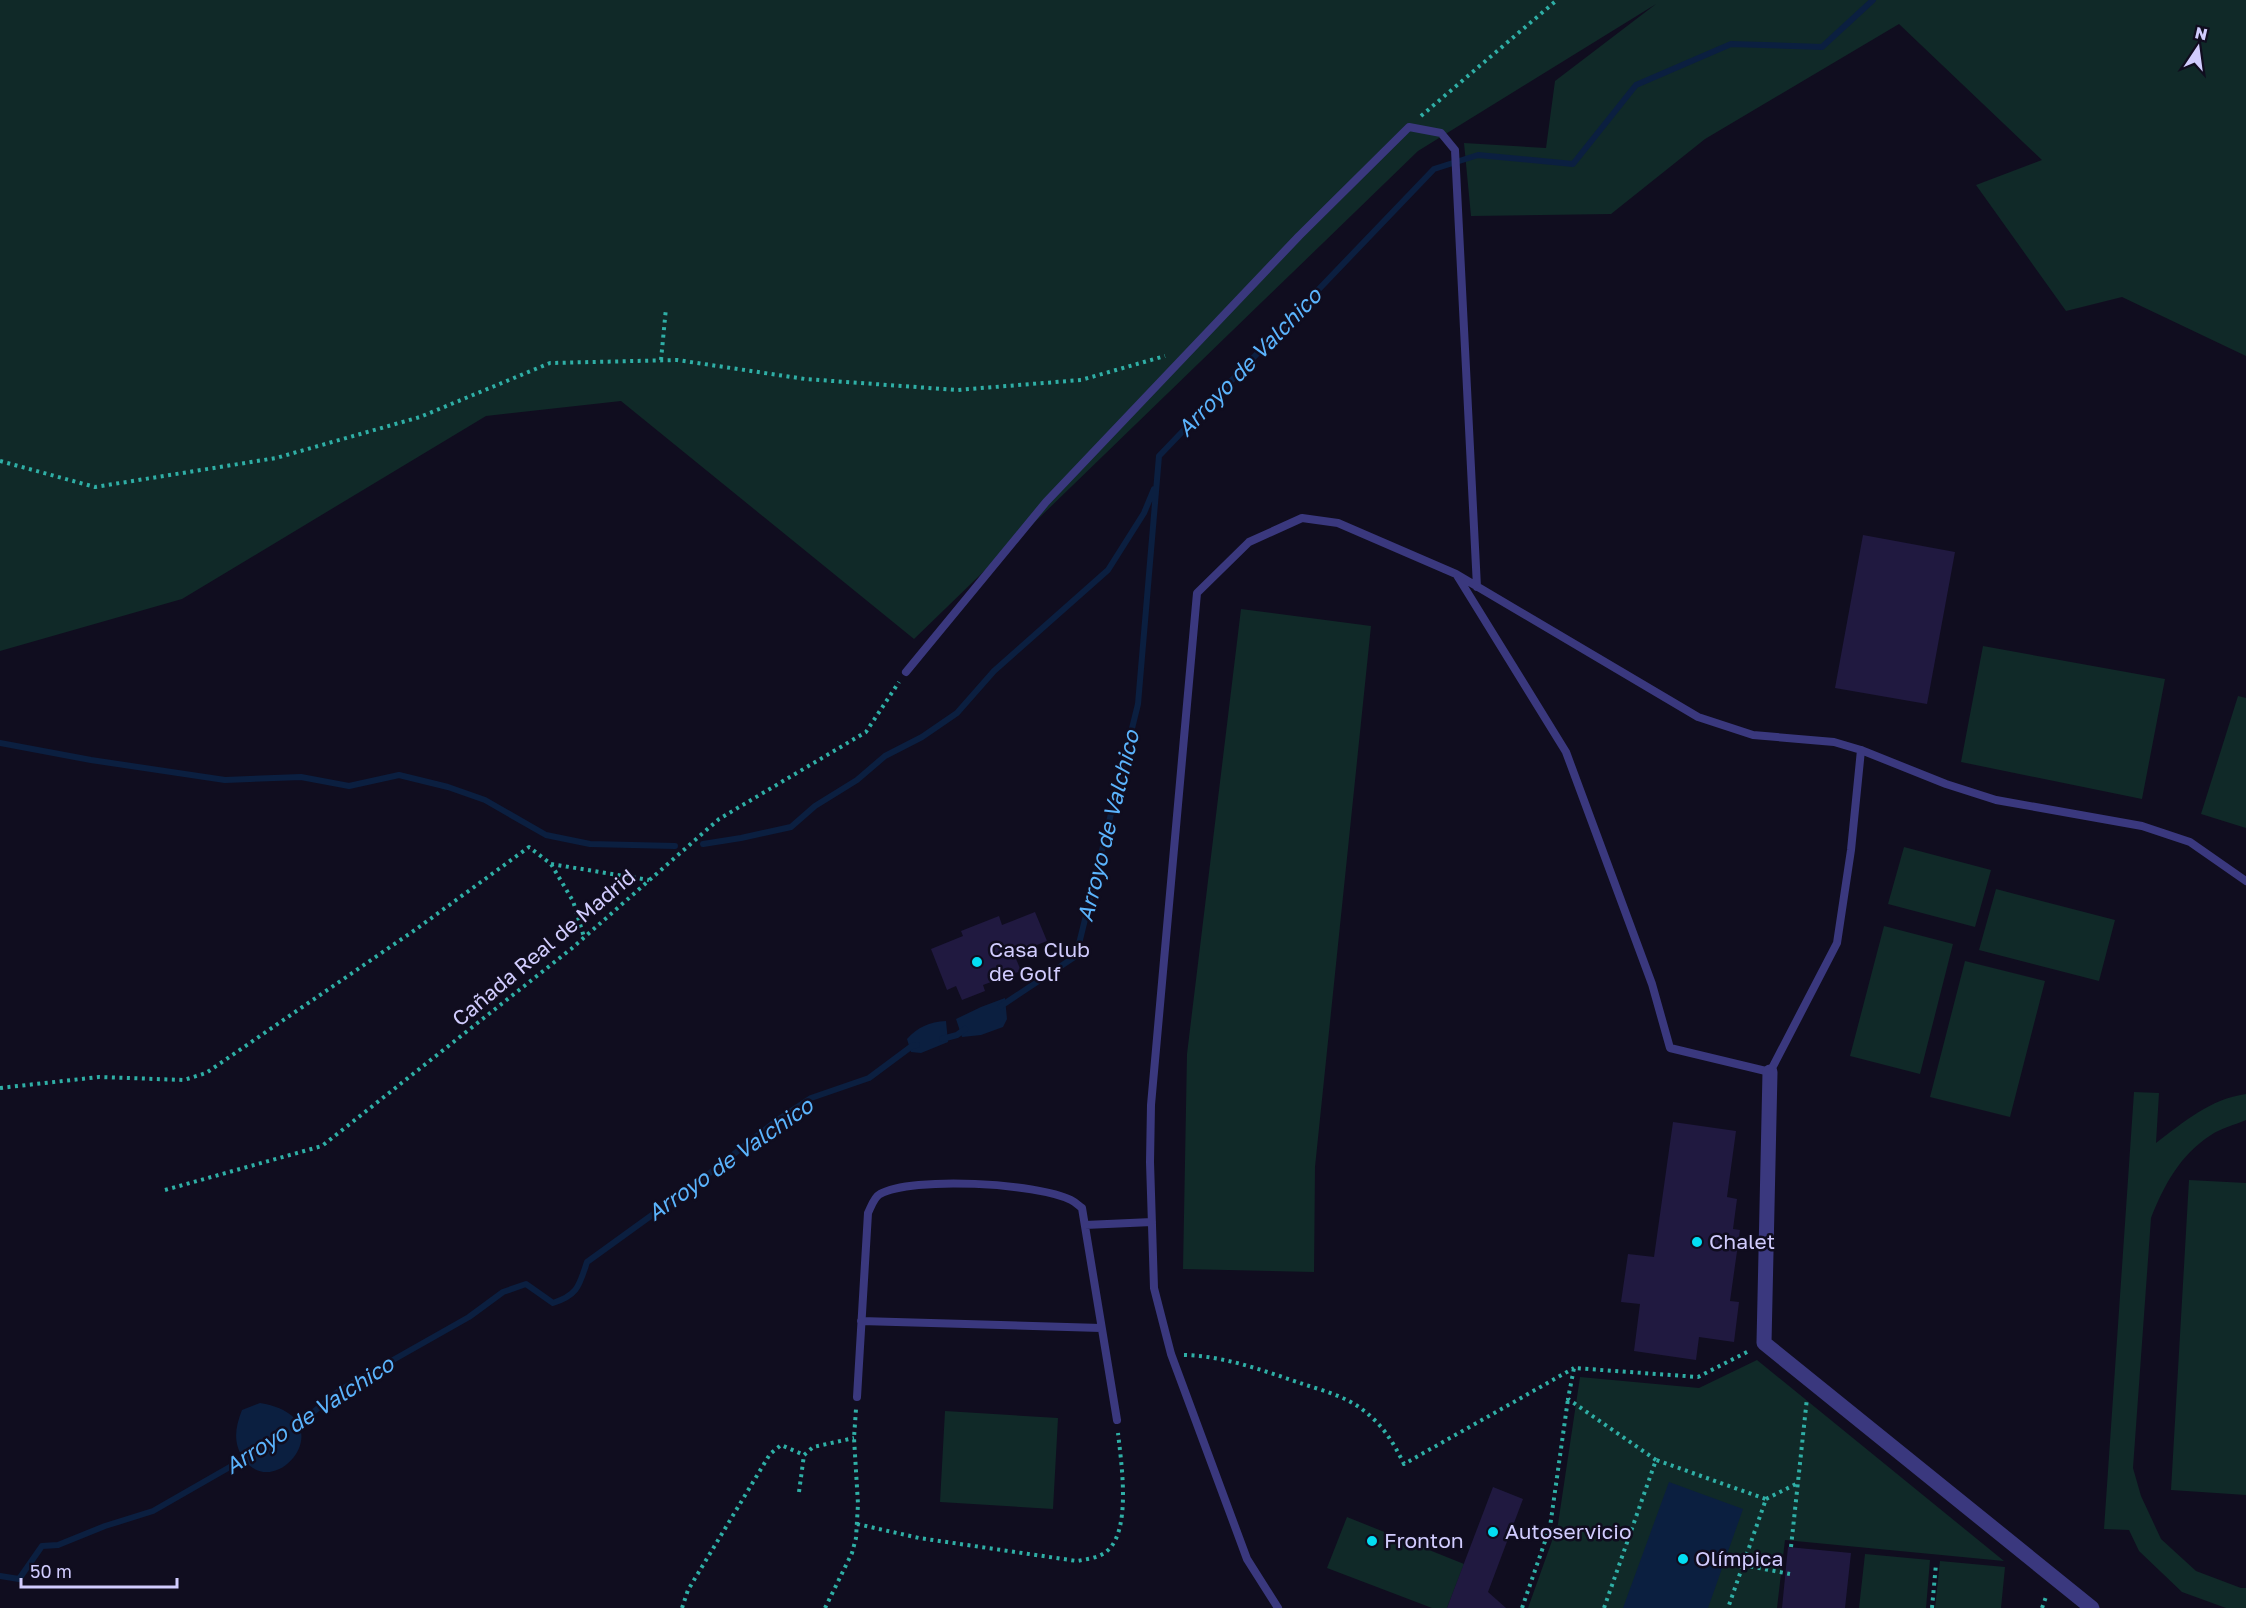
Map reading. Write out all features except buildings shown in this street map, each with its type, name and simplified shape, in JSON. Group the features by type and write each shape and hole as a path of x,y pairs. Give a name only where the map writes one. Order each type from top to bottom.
{"street":[{"path":"1770,1072 1764,1343 2092,1608"}],"lane":[{"path":"906,672 1046,502 1299,236 1409,127 1441,133 1455,150 1477,587"},
{"path":"1278,1608 1247,1559 1171,1354 1154,1288 1152,1222 1151,1105 1197,592 1249,542 1302,518 1338,523 1456,574 1698,717 1753,735 1834,742 1996,800 2142,826 2190,842 2246,881"},
{"path":"1456,574 1566,752 1652,984 1670,1048 1770,1072 1837,943 1851,850 1861,750"},
{"path":"857,1397 868,1213 877,1196 894,1187 915,1184 986,1185 1046,1192 1070,1200 1082,1208 1117,1420"},
{"path":"1084,1225 1152,1222"},
{"path":"861,1321 1101,1328"}],"path":[{"path":"1409,127 1557,0"},
{"path":"661,360 666,308"},
{"path":"0,461 95,487 276,458 420,417 550,363 677,360 805,379 957,390 1081,380 1195,347"},
{"name":"Cañada Real de Madrid","path":"165,1190 322,1146 584,937 719,819 866,732 906,672"},
{"path":"0,1088 99,1077 184,1080 206,1073 415,930 529,847 551,864 573,901 584,937"},
{"path":"551,864 650,880"},
{"path":"1171,1354 1199,1355 1246,1365 1333,1394 1362,1409 1388,1434 1404,1464 1574,1368 1698,1377 1764,1343"},
{"path":"1522,1608 1550,1527 1574,1368"},
{"path":"1791,1547 1809,1379"},
{"path":"825,1608 852,1552 856,1538 854,1438 857,1397"},
{"path":"1568,1399 1656,1460 1766,1499"},
{"path":"857,1524 919,1538 1077,1561 1094,1557 1108,1550 1118,1533 1125,1497 1117,1420"},
{"path":"799,1492 801,1463 804,1455 813,1447 854,1438"},
{"path":"682,1608 688,1590 770,1454 781,1445 804,1455"},
{"path":"1604,1608 1656,1460"},
{"path":"1728,1608 1766,1499 1796,1484"},
{"path":"1932,1608 1936,1564"},
{"path":"1743,1565 1790,1574"}],"green space":[{"path":"0,0 2246,0 2246,356 2122,297 2066,311 1976,185 2042,160 1899,24 1705,139 1611,214 1471,216 1464,143 1546,148 1555,81 1656,4 1418,151 914,639 621,401 486,416 182,599 0,651"},
{"path":"1241,609 1371,626 1315,1167 1314,1272 1183,1269 1187,1054"},
{"path":"1983,646 2165,679 2142,799 1961,762"},
{"path":"2238,696 2246,698 2246,828 2201,814"},
{"path":"1904,847 1991,870 1975,927 1888,904"},
{"path":"1996,889 2115,920 2099,981 1979,950"},
{"path":"1884,926 1953,944 1920,1074 1850,1056"},
{"path":"1965,961 2045,981 2010,1117 1930,1097"},
{"path":"2134,1092 2159,1093 2156,1143 2209,1106 2246,1094 2246,1120 2215,1133 2190,1152 2174,1172 2151,1218 2133,1468 2141,1496 2161,1539 2196,1571 2246,1588 2246,1608 2226,1608 2182,1592 2139,1551 2129,1530 2104,1529"},
{"path":"2189,1180 2246,1183 2246,1495 2171,1490"},
{"path":"1757,1360 2004,1561 1785,1540 1777,1608 1528,1608 1558,1524 1580,1377 1699,1388"},
{"path":"945,1411 1058,1418 1053,1509 940,1502"},
{"name":"Fronton","path":"1347,1517 1464,1564 1447,1608 1432,1608 1327,1568"},
{"path":"1865,1554 1930,1560 1926,1608 1859,1608"},
{"path":"1940,1561 2005,1567 2001,1608 1935,1608"}],"water":[{"path":"1005,998 1007,1019 1003,1027 981,1035 962,1037 956,1019"},
{"path":"946,1021 948,1042 921,1053 911,1052 907,1039 911,1035 924,1026"},
{"path":"260,1403 286,1411 299,1424 301,1439 296,1454 285,1465 271,1472 256,1470 243,1458 236,1441 242,1410"},
{"name":"Olímpica","path":"1669,1482 1743,1509 1708,1608 1623,1608"}],"waterway":[{"name":"Arroyo de Valchico","path":"1001,1006 1076,956 1138,704 1159,456 1434,169 1478,155 1573,164 1636,85 1731,44 1822,47 1873,0"},
{"path":"703,844 791,827 815,806 857,780 885,756 922,737 957,713 994,671 1108,570 1144,513 1154,489"},
{"path":"0,743 91,760 225,780 301,777 349,786 399,775 448,787 485,800 546,835 590,844 675,846"},
{"name":"Arroyo de Valchico","path":"942,1039 957,1035 965,1029"},
{"name":"Arroyo de Valchico","path":"294,1428 340,1390 469,1317 503,1292 526,1284 553,1303 568,1297 579,1283 587,1262 706,1176 776,1121 811,1098 869,1078 912,1046 917,1045"},
{"name":"Arroyo de Valchico","path":"0,1576 19,1579 42,1546 58,1545 105,1526 153,1511 249,1456"}],"place":[{"name":"Casa Club de Golf","path":"977,962"},
{"name":"Chalet","path":"1697,1242"},
{"name":"Autoservicio","path":"1493,1532"},
{"name":"Fronton","path":"1372,1541"},
{"name":"Olímpica","path":"1683,1559"}]}
